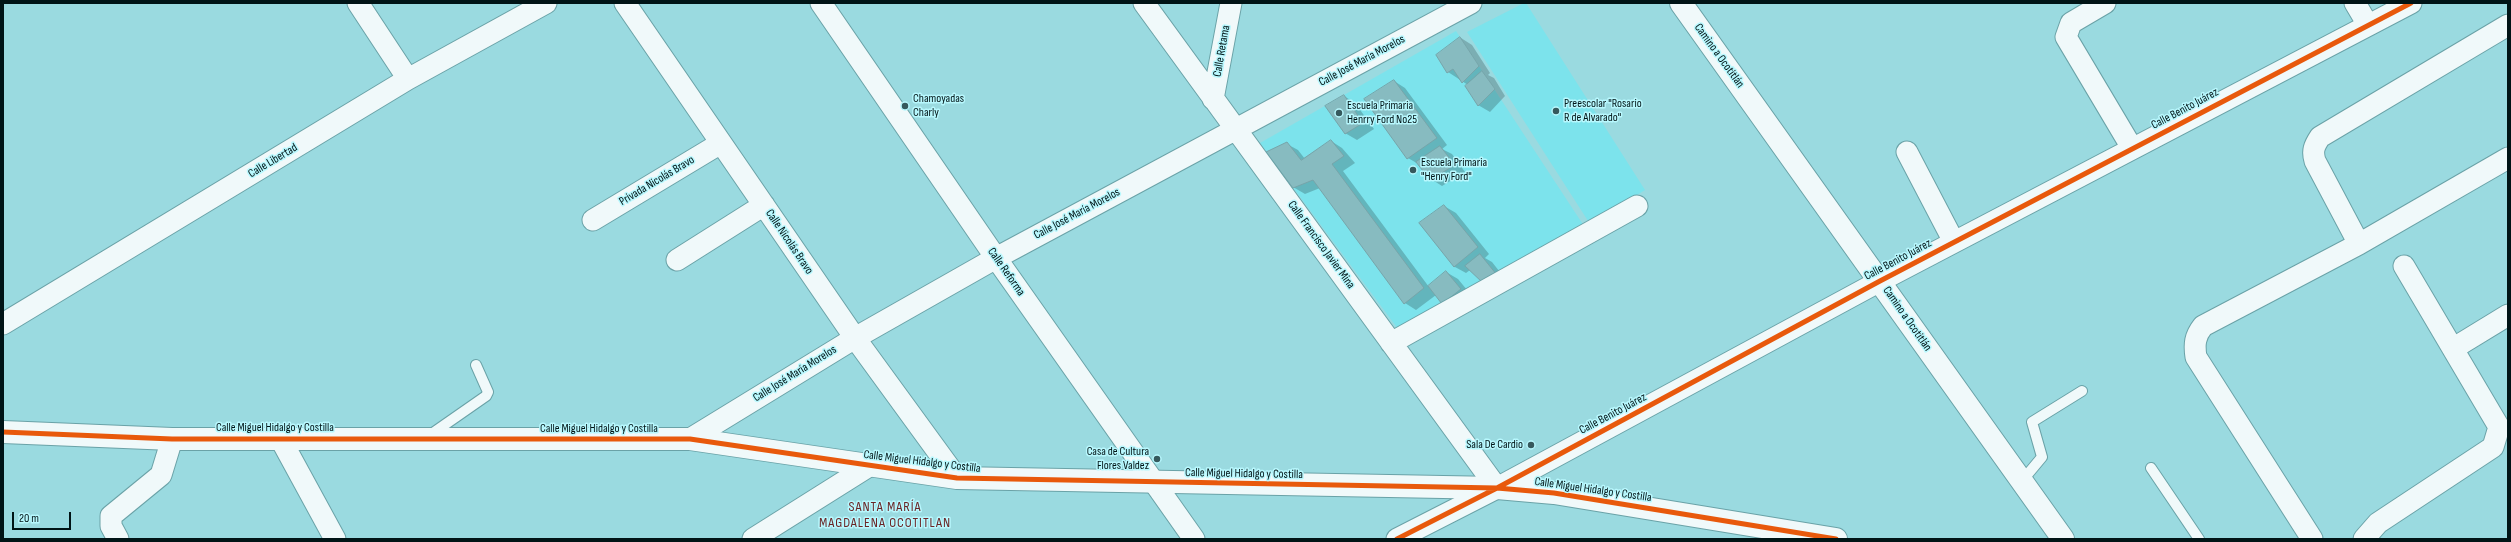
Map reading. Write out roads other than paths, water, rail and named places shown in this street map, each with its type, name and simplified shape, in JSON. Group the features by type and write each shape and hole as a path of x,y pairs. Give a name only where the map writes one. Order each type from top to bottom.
{"street":[{"path":"358,3 408,79"},
{"name":"Calle Libertad","path":"3,324 408,79 546,3"},
{"name":"Calle Nicolás Bravo","path":"625,3 855,338 957,478"},
{"name":"Calle Reforma","path":"820,3 996,258 1194,539"},
{"name":"Calle Francisco Javier Mina","path":"1144,3 1213,99 1237,128 1497,488"},
{"name":"Calle Retama","path":"1213,99 1231,3"},
{"name":"Calle José María Morelos","path":"690,439 855,338 996,258 1471,3"},
{"name":"Camino a Ocotitlán","path":"1681,3 2063,539"},
{"path":"2105,3 2071,23 2066,37 2132,148"},
{"path":"2355,3 2368,25"},
{"name":"Calle Benito Juárez","path":"1397,539 1497,488 1880,281 2411,3"},
{"path":"2359,244 2315,161 2312,153 2315,144 2320,137 2508,25"},
{"name":"Privada Nicolás Bravo","path":"593,220 721,143"},
{"path":"1907,152 1954,242"},
{"path":"2312,539 2196,356 2194,346 2197,334 2203,326 2359,244 2508,158"},
{"path":"677,260 764,205"},
{"path":"1391,343 1637,206"},
{"path":"2364,539 2378,523 2493,447 2498,438 2499,427 2496,418 2404,266"},
{"path":"2454,348 2508,315"},
{"name":"Calle Miguel Hidalgo y Costilla","path":"3,432 172,439 690,439 957,478 1154,483 1497,488 1554,493 1836,539"},
{"path":"280,438 335,539"},
{"path":"118,539 111,526 111,516 161,475 172,439"},
{"path":"753,539 869,466"}],"lane":[{"path":"424,438 486,396 488,392 476,364"},
{"path":"2022,481 2042,457 2032,422 2082,391"},
{"path":"2151,468 2199,539"}],"place":[{"name":"Chamoyadas Charly","path":"905,106"},
{"name":"Preescolar \"Rosario R de Alvarado\"","path":"1556,111"},
{"name":"Escuela Primaria Henrry Ford No25","path":"1339,113"},
{"name":"Escuela Primaria \"Henry Ford\"","path":"1413,170"},
{"name":"Sala De Cardio","path":"1531,445"},
{"name":"Casa de Cultura Flores Valdez","path":"1157,459"}],"district":[{"name":"SANTA MARÍA MAGDALENA OCOTITLAN","path":"885,516"}]}
